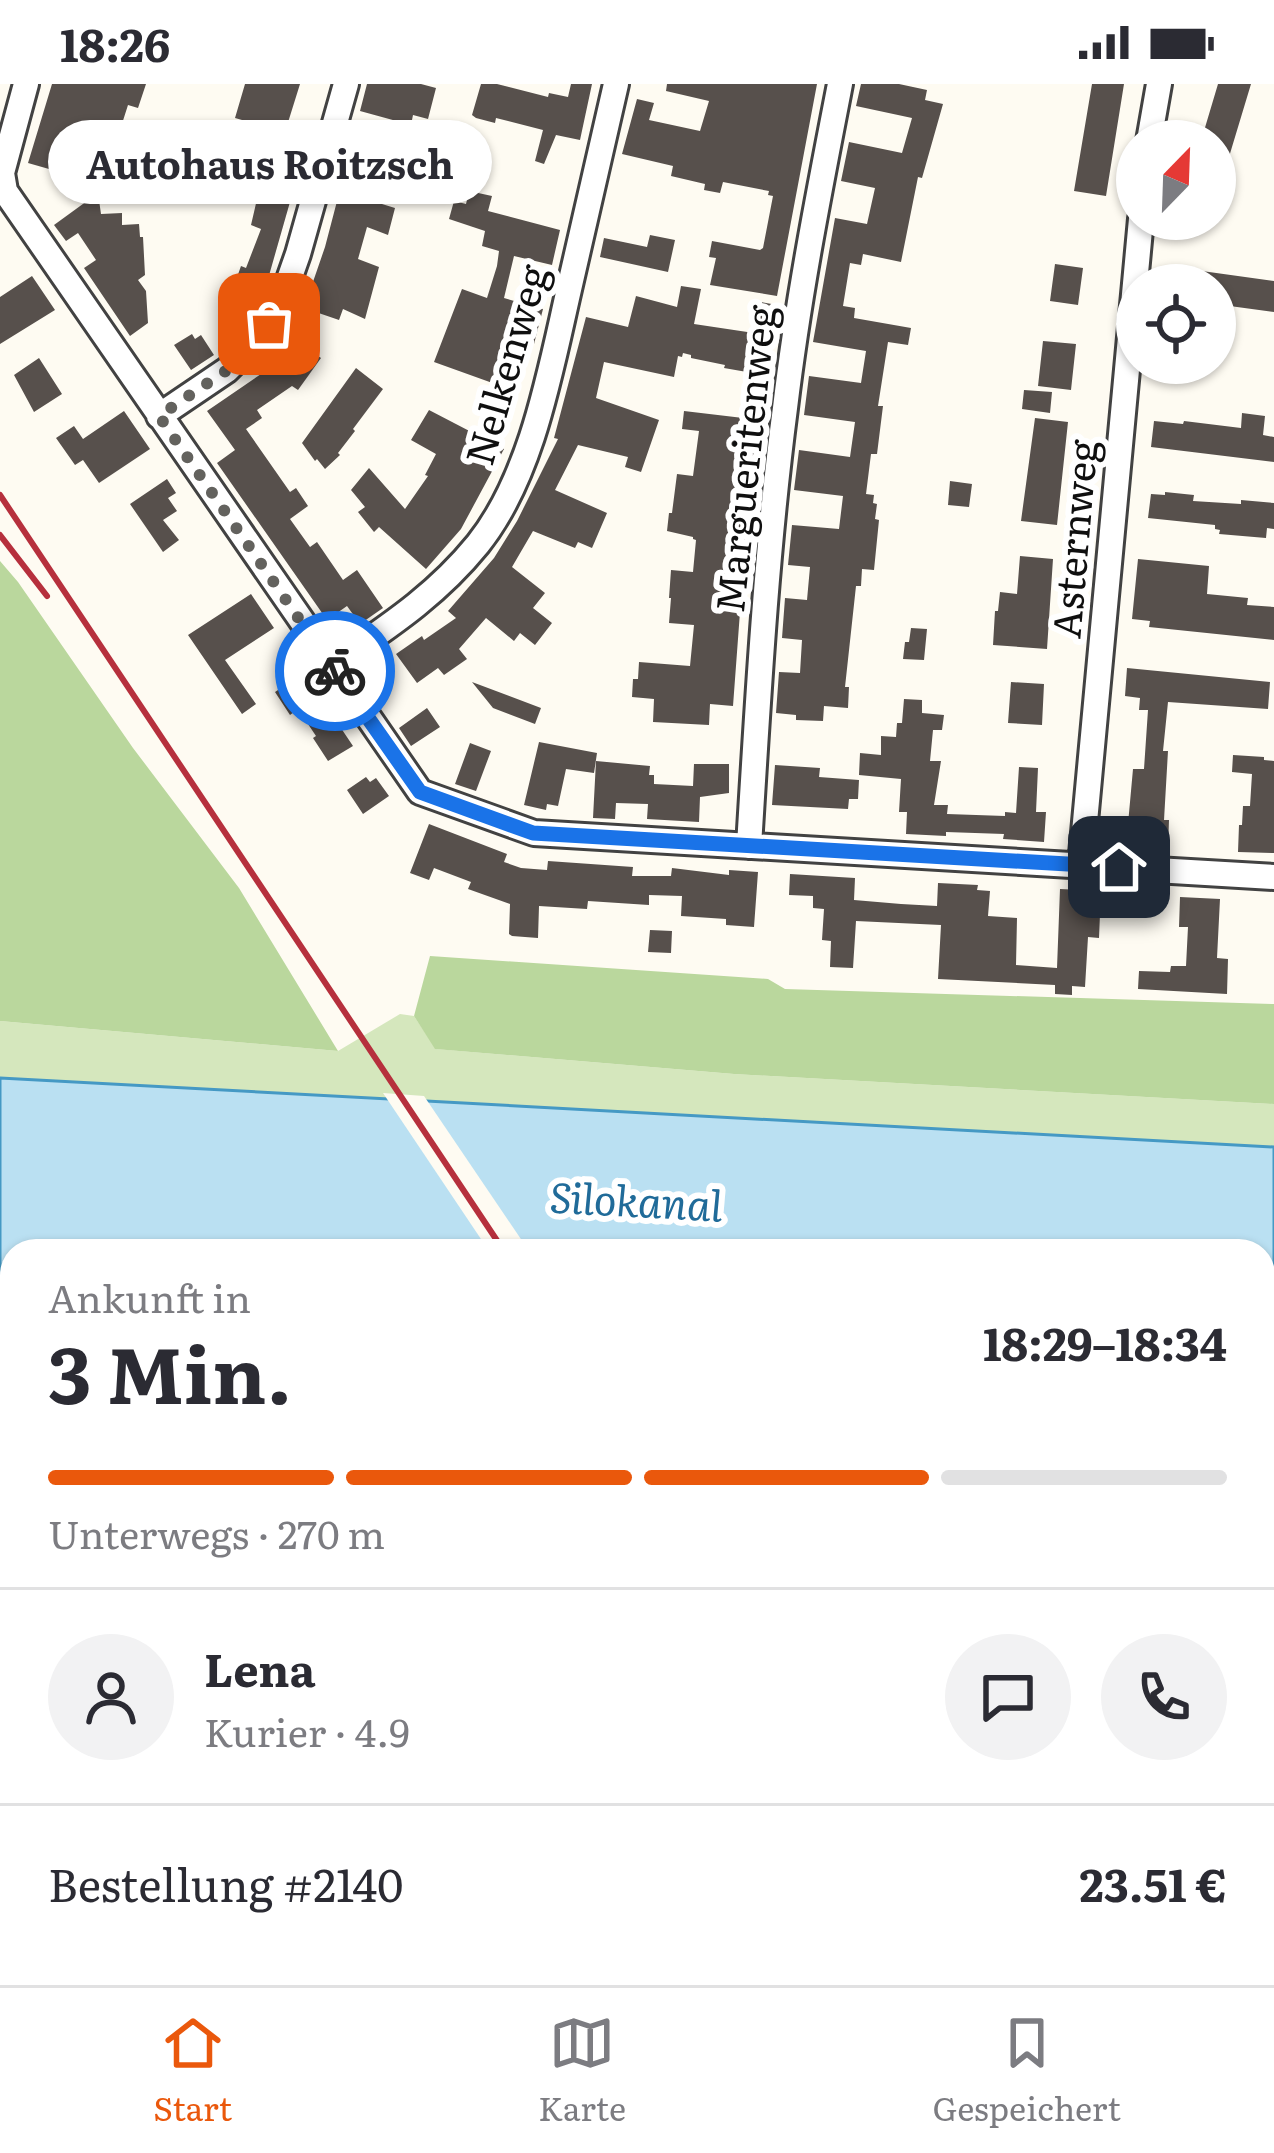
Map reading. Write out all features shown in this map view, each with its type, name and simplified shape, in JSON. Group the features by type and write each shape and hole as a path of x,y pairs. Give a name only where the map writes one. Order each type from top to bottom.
{"street":[{"path":"26,84 6,128 5,191 420,792 533,833 1274,877"},
{"path":"159,416 227,370 279,308 346,84"},
{"name":"Nelkenweg","path":"331,666 423,602 477,545 523,462 550,372 616,84"},
{"name":"Margueritenweg","path":"749,846 784,409 803,274 840,84"},
{"path":"1153,120 1159,84"},
{"name":"Asternweg","path":"1081,865 1139,240"}],"green space":[{"path":"0,561 239,888 338,1051 0,1021"},
{"path":"430,956 768,979 785,989 1274,1004 1274,1104 734,1074 435,1049 414,1016"},
{"path":"400,1014 414,1016 436,1049 734,1074 1274,1104 1274,1147 0,1078 0,1021 338,1051"}],"water":[{"name":"Silokanal","path":"0,1078 1274,1147 1274,1239 0,1239"}],"pier":[{"path":"383,1093 424,1096 521,1239 481,1239"}],"building":[{"path":"52,84 146,84 138,108 128,105 112,155 82,149 70,187 49,169 28,163"},
{"path":"245,84 300,84 285,132 235,118"},
{"path":"367,84 436,88 428,119 413,115 411,125 360,111"},
{"path":"481,84 568,97 571,84 592,84 580,140 556,135 544,164 535,161 543,130 472,115"},
{"path":"667,84 817,84 777,296 710,285 716,258 709,257 712,241 763,248 773,196 769,191 723,182 720,193 704,190 705,184 671,176 673,166 622,154 637,99 654,103 649,120 700,131 709,101 666,91"},
{"path":"861,84 927,90 925,100 943,104 922,178 918,177 901,262 863,254 861,265 850,263 843,306 855,308 854,318 911,328 908,345 888,342 878,406 883,406 877,454 871,454 866,494 874,495 875,519 879,520 874,570 862,569 861,586 856,586 845,687 849,687 848,708 824,706 823,721 796,720 796,715 776,713 779,672 800,673 802,640 782,638 785,598 807,600 810,567 788,565 792,525 839,529 843,496 794,490 799,450 850,457 855,422 804,415 809,376 861,383 866,351 813,342 835,218 867,224 875,188 841,181 849,142 902,153 912,118 856,106"},
{"path":"1092,84 1124,84 1106,196 1074,191"},
{"path":"1218,84 1251,84 1236,134 1236,120 1207,120"},
{"path":"273,130 304,138 300,152 304,153 264,293 235,283 261,229 251,225"},
{"path":"347,163 390,175 382,204 395,208 388,235 367,227 358,259 379,267 365,319 343,309 339,320 304,308"},
{"path":"469,191 492,196 488,211 560,230 552,265 514,256 504,298 543,309 534,344 514,339 498,385 434,362 462,289 487,298 497,266 499,251 482,246 485,231 449,219 454,201 466,204"},
{"path":"98,193 101,214 122,213 122,225 139,224 143,237 145,275 138,280 146,291 148,323 130,336 84,268 96,260 78,233 66,241 54,225"},
{"path":"650,235 675,240 668,272 600,257 604,238 647,247"},
{"path":"1055,264 1083,268 1078,305 1050,301"},
{"path":"32,276 55,310 0,344 0,297"},
{"path":"1236,276 1274,281 1274,312 1236,307"},
{"path":"681,286 701,289 694,324 754,333 761,302 777,305 764,375 724,368 683,353 678,356 674,377 604,362 596,398 659,420 641,472 625,467 628,457 578,445 555,490 607,513 592,548 578,542 575,548 533,531 512,567 545,593 533,608 552,623 535,645 520,633 514,641 486,618 459,649 467,659 444,675 438,668 417,683 396,654 456,618 448,611 494,558 517,521 558,439 554,438 586,317 628,327 636,296 677,307"},
{"path":"192,334 195,339 201,335 214,355 191,370 174,345"},
{"path":"291,336 321,358 298,390 292,386 257,410 262,418 246,429 290,492 296,488 308,506 290,519 310,547 317,542 343,580 357,570 383,608 360,624 347,606 327,620 217,463 235,450 207,411 264,372"},
{"path":"1043,341 1076,344 1071,390 1038,386"},
{"path":"39,358 62,394 34,412 14,375"},
{"path":"356,368 383,389 340,455 325,469 302,443"},
{"path":"1024,390 1052,392 1050,413 1022,409"},
{"path":"429,410 504,449 461,529 426,569 379,527 374,532 358,512 365,507 351,490 369,468 405,509 428,476 436,454 411,440"},
{"path":"124,411 150,449 99,483 83,460 75,465 56,438 74,426 83,439"},
{"path":"684,411 760,420 746,502 733,706 710,704 709,725 653,722 654,699 632,697 639,662 690,666 694,625 669,623 671,570 693,572 696,540 667,531 677,474 693,476 699,431 682,429"},
{"path":"1242,413 1265,416 1263,435 1274,437 1274,462 1151,447 1154,421 1241,428"},
{"path":"1035,418 1068,422 1057,525 1021,521"},
{"path":"167,479 176,493 168,498 177,511 163,520 179,540 163,552 130,504"},
{"path":"950,481 972,484 969,507 948,505"},
{"path":"1151,494 1194,495 1193,501 1274,503 1274,529 1267,528 1266,538 1219,534 1215,525 1148,518"},
{"path":"1020,556 1053,559 1047,649 993,645 1000,592 1017,594"},
{"path":"1138,559 1209,566 1207,594 1248,598 1247,605 1274,607 1274,640 1149,627 1150,621 1132,619"},
{"path":"251,594 274,628 225,660 256,704 242,714 188,635"},
{"path":"911,628 927,629 924,660 903,659"},
{"path":"1127,668 1270,682 1268,709 1168,702 1163,751 1168,751 1164,820 1169,820 1168,848 1126,846 1133,769 1144,769 1148,710 1139,710 1140,698 1125,696"},
{"path":"304,673 353,746 328,761 298,709 290,715 275,692"},
{"path":"472,682 541,708 535,724 493,708"},
{"path":"1011,682 1044,684 1042,725 1008,723"},
{"path":"904,699 922,700 922,713 944,715 942,730 933,730 930,761 941,761 934,805 948,805 947,814 1016,813 1019,767 1038,768 1036,812 1046,812 1044,842 1003,839 1004,834 906,834 907,812 899,812 901,779 859,775 860,753 881,755 881,736 896,737"},
{"path":"427,708 440,727 411,746 399,728"},
{"path":"539,742 597,753 594,773 566,769 558,806 547,804 546,810 524,805"},
{"path":"470,743 491,751 476,791 455,784"},
{"path":"1233,755 1274,761 1274,853 1238,852 1239,825 1243,806 1250,806 1252,774 1232,772"},
{"path":"596,761 650,766 654,784 693,786 694,764 729,764 729,793 700,797 699,822 647,819 648,804 616,803 615,819 593,818"},
{"path":"775,765 820,768 819,777 859,780 858,799 849,799 848,809 772,805"},
{"path":"366,777 370,782 376,778 389,796 363,814 347,790"},
{"path":"429,824 507,854 504,862 521,868 547,870 548,861 633,867 632,876 671,876 672,868 729,875 729,870 758,872 754,927 726,925 726,919 681,916 682,896 649,895 649,905 588,901 587,909 539,906 538,938 512,936 510,904 468,889 471,882 434,868 429,880 410,873"},
{"path":"790,874 855,878 854,900 901,904 937,906 938,883 978,885 977,890 990,891 988,916 1017,918 1016,965 1057,968 1060,889 1101,891 1101,897 1130,899 1129,915 1100,914 1099,938 1088,937 1085,987 1072,986 1072,995 1055,994 1055,985 938,979 941,925 856,921 853,968 830,967 831,941 822,940 824,909 813,908 813,896 789,895"},
{"path":"1180,897 1220,899 1217,958 1228,959 1227,994 1138,989 1139,971 1170,972 1171,966 1186,966 1188,927 1179,927"},
{"path":"650,930 672,931 671,953 648,952"}],"railway":[{"path":"0,495 496,1239"},
{"path":"0,535 47,596"}],"way so far":[{"path":"269,324 227,370 159,416 335,671"}],"place":[{"name":"Autohaus Roitzsch","path":"269,324"}],"route":[{"path":"335,671 420,792 533,833 1119,867"}]}
